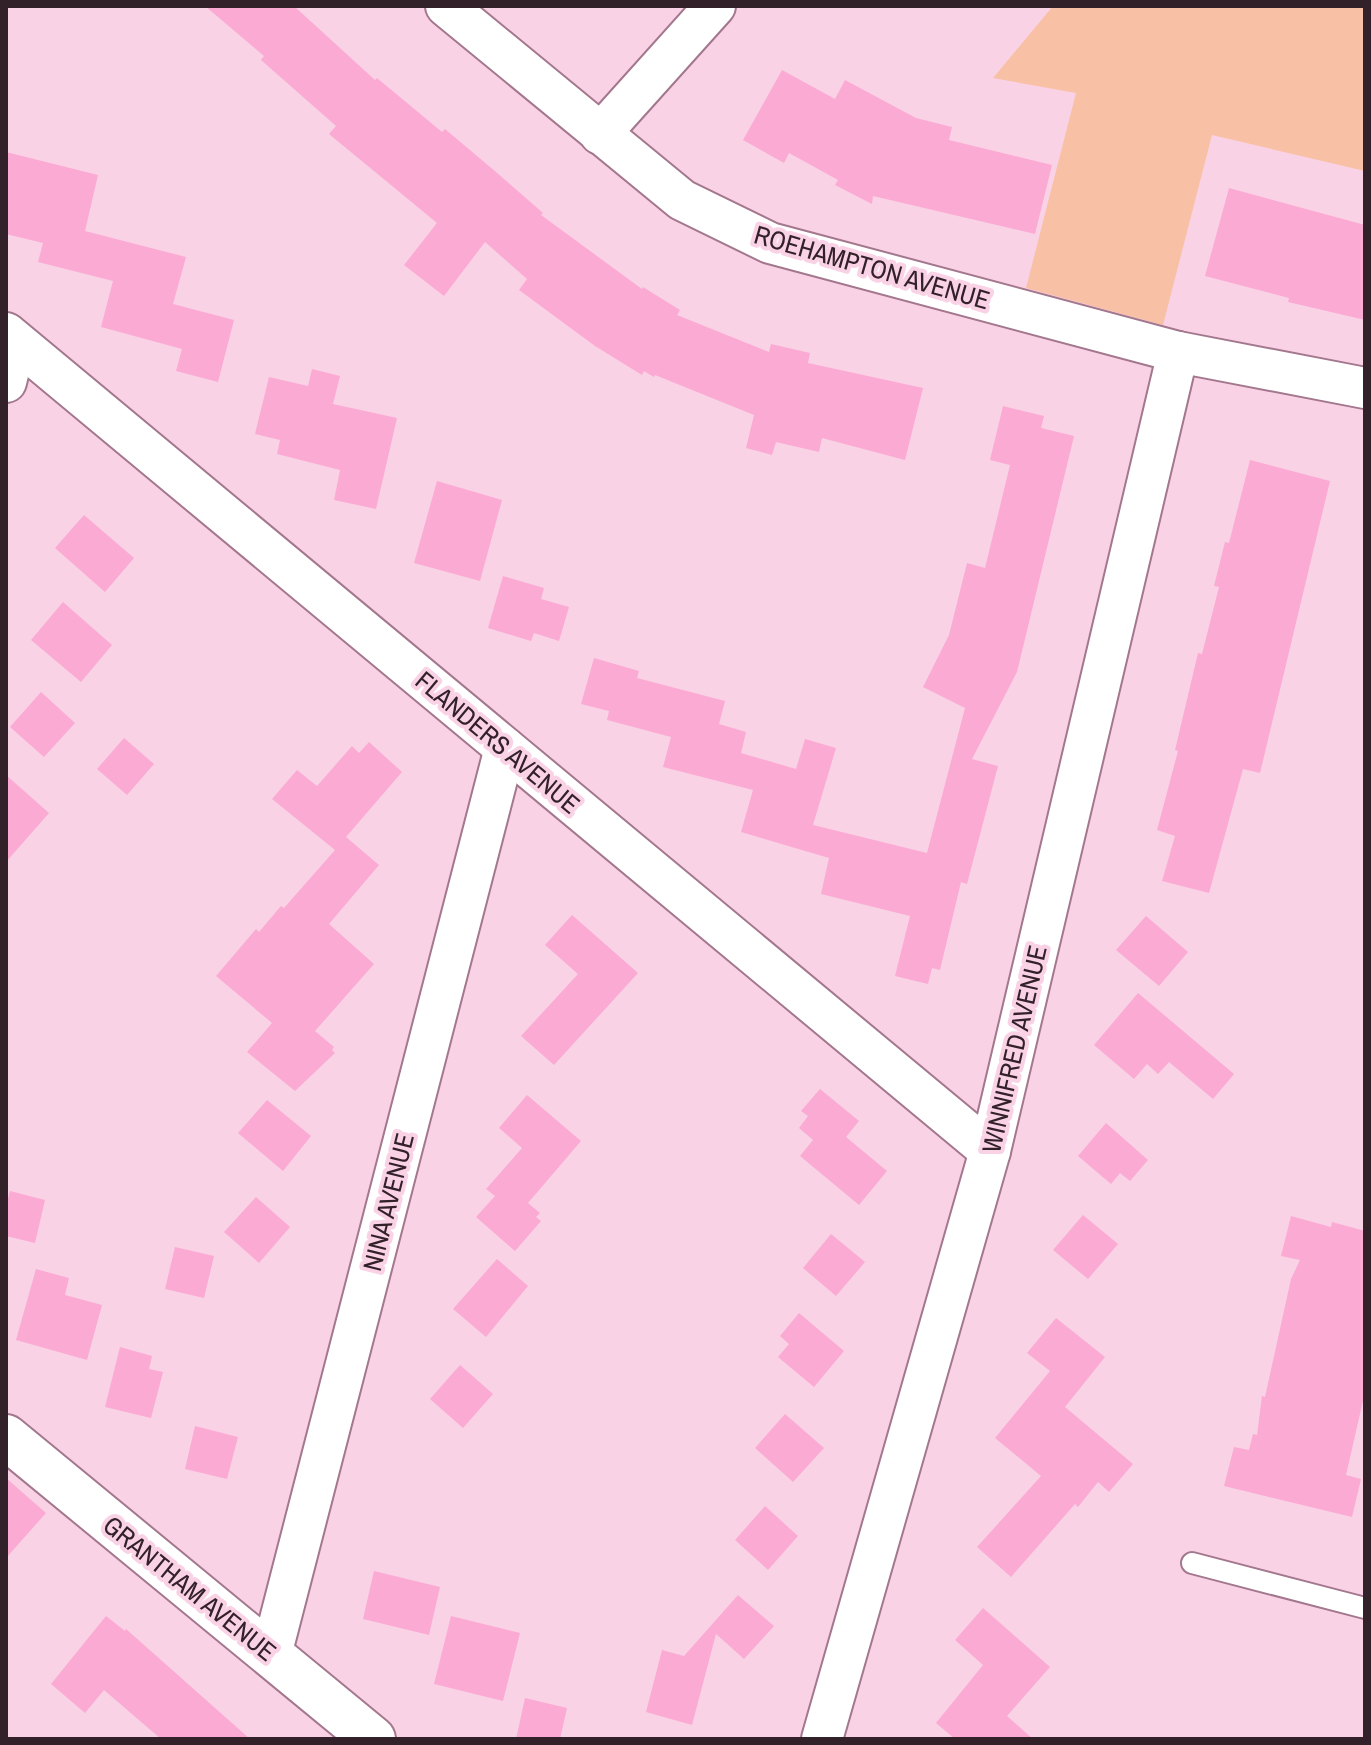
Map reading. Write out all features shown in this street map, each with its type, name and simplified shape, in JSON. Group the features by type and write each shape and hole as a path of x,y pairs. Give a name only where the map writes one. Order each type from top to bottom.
{"street":[{"name":"ROEHAMPTON AVENUE","path":"446,6 682,200 770,243 1178,352 1365,388"},
{"path":"600,134 715,6"},
{"path":"6,382 11,338"},
{"name":"FLANDERS AVENUE","path":"11,338 990,1151"},
{"name":"WINNIFRED AVENUE","path":"822,1739 990,1151 1178,352"},
{"name":"NINA AVENUE","path":"271,1655 505,748"},
{"name":"GRANTHAM AVENUE","path":"6,1437 373,1739"}],"lane":[{"path":"1192,1563 1365,1608"}],"shaded area":[{"path":"1053,6 1365,6 1365,171 1212,135 1163,325 1026,288 1076,93 993,78"}],"building":[{"path":"205,6 294,6 375,80 377,78 442,132 445,129 543,213 541,215 642,289 680,310 677,315 769,352 771,344 810,353 808,363 923,388 905,460 822,438 819,452 776,442 772,455 746,448 754,415 644,371 642,375 595,346 519,290 527,279 485,242 444,296 404,265 437,223 329,134 336,126 261,60 264,56"},
{"path":"782,70 835,99 845,80 916,118 952,127 949,140 1052,165 1035,234 873,196 872,204 835,185 838,180 789,153 784,163 743,140"},
{"path":"6,152 98,175 85,231 186,257 173,304 234,320 218,382 176,371 182,349 101,327 113,281 38,262 43,243 6,234"},
{"path":"1229,188 1365,225 1365,320 1288,302 1289,298 1205,276"},
{"path":"312,369 340,376 333,404 397,418 376,509 334,500 340,470 277,454 280,440 255,434 269,377 308,386"},
{"path":"1003,406 1044,416 1041,428 1074,436 1017,672 972,759 998,766 967,884 961,882 940,970 932,968 928,984 895,976 910,916 821,894 829,858 741,832 753,790 663,767 671,737 607,720 609,711 581,704 594,658 639,671 637,678 725,701 719,724 746,732 741,753 796,769 805,739 836,748 813,825 927,853 965,708 923,687 949,635 967,563 985,568 1010,465 990,460"},
{"path":"1250,460 1330,481 1260,773 1243,769 1209,893 1162,881 1175,836 1157,830 1178,751 1175,750 1198,653 1202,654 1219,587 1214,586 1225,542 1229,543"},
{"path":"437,481 502,500 480,581 414,563"},
{"path":"84,515 134,558 105,592 55,548"},
{"path":"503,576 544,588 541,599 569,607 559,641 534,633 531,641 488,628"},
{"path":"63,602 112,645 81,682 31,640"},
{"path":"41,692 75,723 44,757 10,727"},
{"path":"124,738 154,764 127,795 97,769"},
{"path":"369,742 402,772 346,837 379,865 329,924 374,964 315,1031 334,1047 332,1050 335,1053 295,1091 247,1052 272,1023 216,976 256,929 259,932 281,906 284,908 335,850 272,799 297,770 317,786 352,746 359,753"},
{"path":"6,775 49,813 6,862"},
{"path":"572,915 638,973 554,1065 521,1036 578,974 545,945"},
{"path":"1146,916 1188,952 1159,986 1116,950"},
{"path":"1138,993 1234,1074 1213,1099 1169,1062 1158,1074 1147,1064 1134,1079 1094,1045"},
{"path":"820,1089 859,1121 846,1137 887,1171 859,1205 800,1156 813,1140 799,1128 808,1116 801,1111"},
{"path":"527,1095 581,1141 528,1203 540,1213 536,1217 541,1221 515,1251 476,1217 495,1196 486,1189 522,1148 499,1128"},
{"path":"267,1100 311,1136 283,1171 238,1133"},
{"path":"1106,1123 1148,1160 1130,1181 1120,1173 1111,1184 1078,1156"},
{"path":"10,1191 45,1200 35,1243 6,1236 6,1206"},
{"path":"256,1197 290,1227 259,1263 224,1232"},
{"path":"1083,1215 1118,1244 1088,1279 1053,1250"},
{"path":"1291,1216 1331,1227 1332,1222 1365,1231 1365,1392 1346,1475 1361,1479 1352,1517 1224,1486 1234,1447 1249,1450 1253,1434 1257,1435 1262,1396 1265,1397 1291,1279 1300,1260 1281,1256"},
{"path":"831,1234 865,1262 836,1296 803,1268"},
{"path":"175,1247 214,1256 204,1298 165,1289"},
{"path":"497,1259 528,1286 486,1337 453,1309"},
{"path":"36,1269 69,1278 65,1295 102,1305 87,1360 16,1340"},
{"path":"799,1313 844,1351 814,1387 778,1357 789,1344 780,1336"},
{"path":"1056,1318 1105,1357 1065,1407 1133,1464 1109,1492 1098,1482 1011,1577 977,1547 1041,1476 995,1438 1050,1371 1027,1353"},
{"path":"120,1347 152,1356 149,1369 163,1372 151,1418 105,1407"},
{"path":"460,1365 493,1394 463,1428 430,1399"},
{"path":"785,1414 824,1448 793,1482 755,1448"},
{"path":"195,1426 238,1437 227,1479 185,1469"},
{"path":"6,1478 46,1513 6,1558"},
{"path":"765,1506 798,1536 768,1570 735,1540"},
{"path":"374,1571 440,1587 429,1635 363,1619"},
{"path":"738,1595 774,1626 744,1659 716,1634 692,1725 646,1712 662,1650 684,1656"},
{"path":"983,1608 1050,1667 1007,1716 1033,1739 955,1739 936,1723 983,1665 955,1640"},
{"path":"106,1616 126,1629 250,1739 161,1739 104,1690 85,1713 51,1684"},
{"path":"451,1616 520,1633 503,1701 434,1684"},
{"path":"525,1698 567,1708 560,1739 516,1739"}]}
